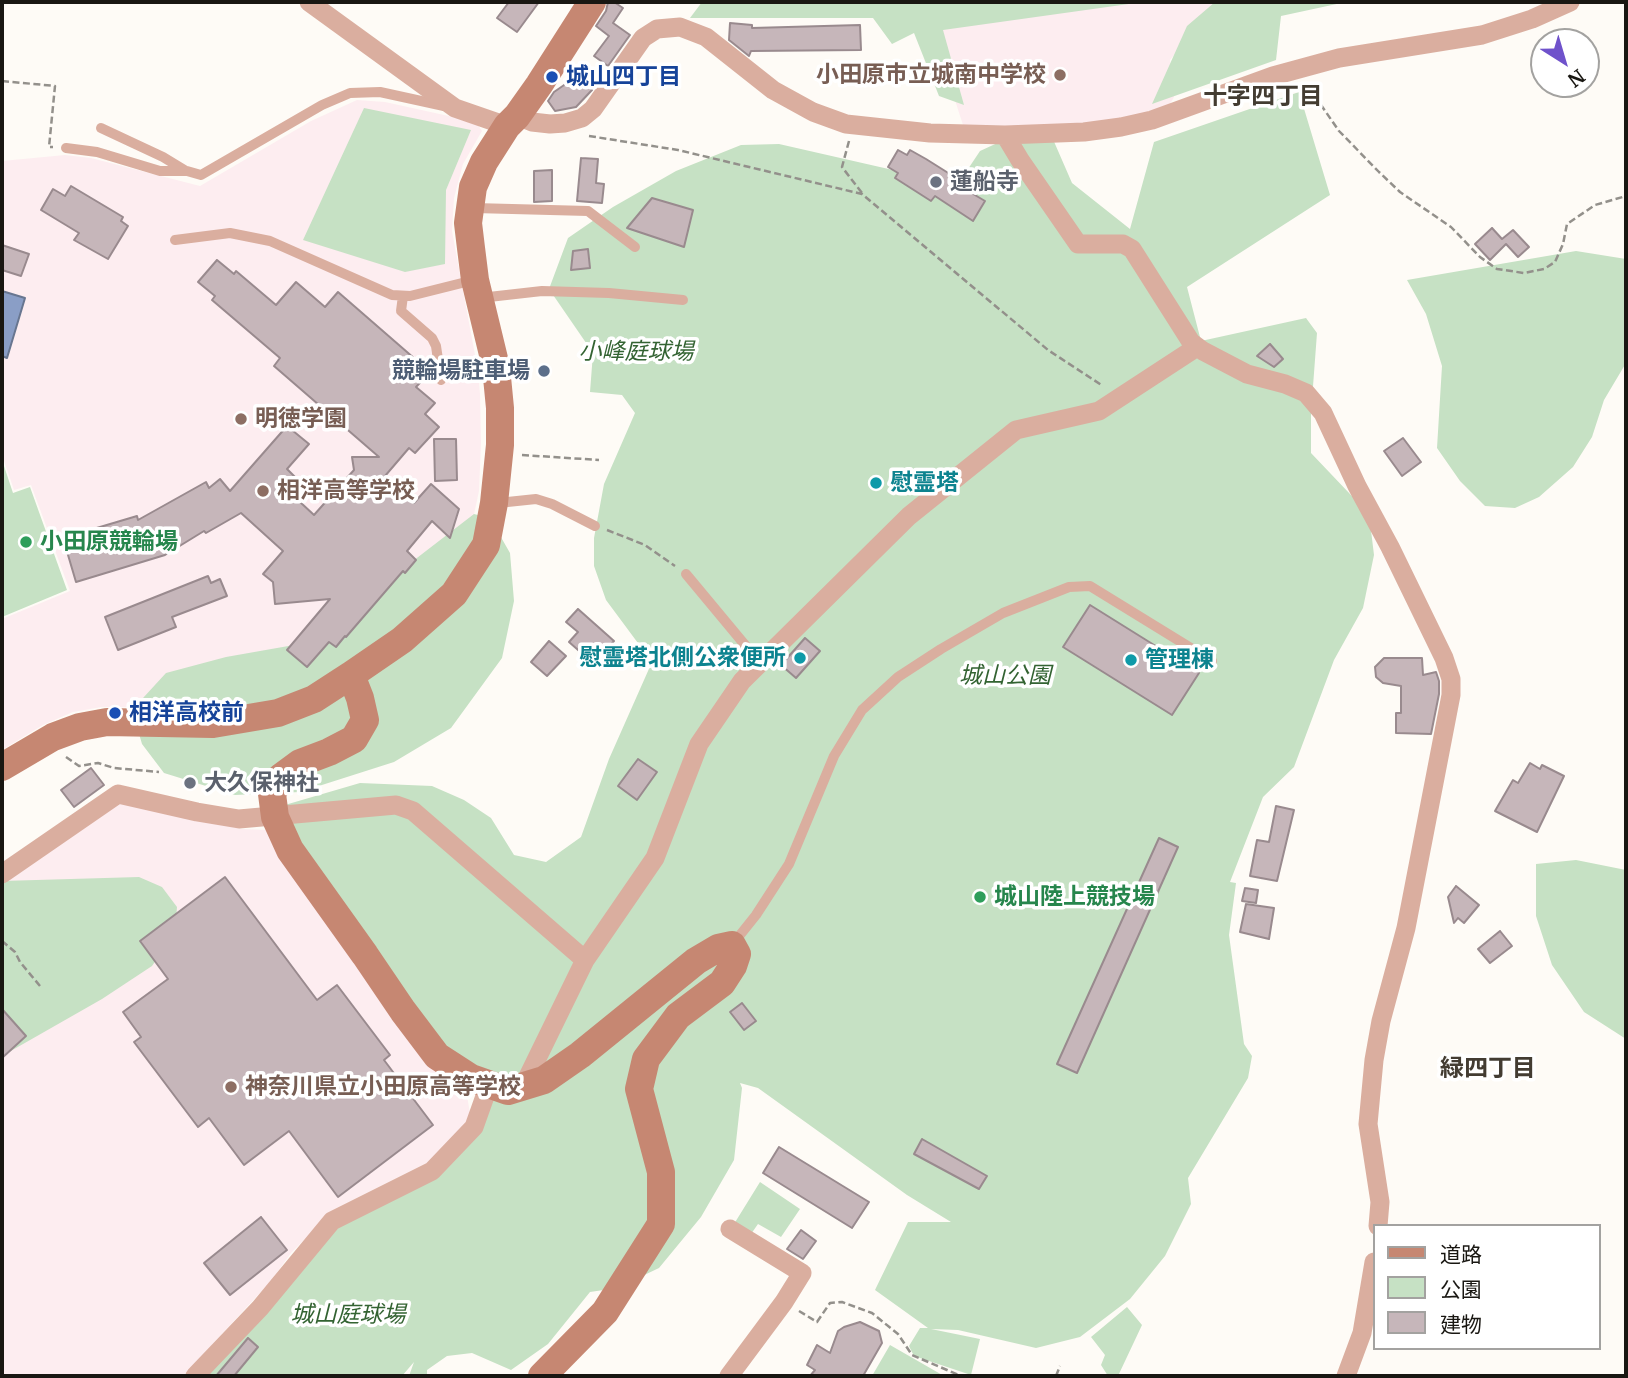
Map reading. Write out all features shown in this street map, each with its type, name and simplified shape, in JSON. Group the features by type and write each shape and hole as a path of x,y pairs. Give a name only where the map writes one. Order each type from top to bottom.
{"street":[{"path":"309,2 455,108 512,121 550,124 582,118 593,109 643,38 657,29 680,27 706,37 773,90 813,113 846,124 930,133 1005,135 1121,128 1152,120 1273,76 1356,54 1482,35 1532,19 1570,2"},
{"path":"2,767 53,737 80,727 107,722 213,724 278,713 314,699 351,675 402,640 454,594 486,545 499,455 500,408 496,367 477,289 468,223 473,187 484,162 585,6"},
{"path":"1005,135 1078,244 1123,244 1132,249 1185,334 1197,347 1247,374 1285,384 1306,393 1323,413 1444,658 1451,679 1451,695 1406,928 1381,1021 1374,1060 1368,1124 1380,1202 1378,1224"},
{"path":"523,1087 585,960 655,858 699,744 742,681 909,516 1016,430 1099,411 1197,347"},
{"path":"351,675 365,720 354,739 300,763 281,777 272,794 275,817 290,850 437,1055 471,1078 508,1091 544,1080 580,1055 696,961 718,948 732,946 737,954 722,983 678,1016 646,1059 639,1089 661,1172 661,1224 606,1312 542,1376"},
{"path":"2,874 118,794 229,817 275,817 396,805 413,811 585,960"},
{"path":"195,1376 260,1308 332,1221 432,1171 474,1127 489,1085"},
{"path":"729,1376 802,1273 730,1228"},
{"path":"1346,1376 1362,1333 1372,1274"}],"lane":[{"path":"101,128 187,171 201,175 323,105 350,93 380,92 455,108"},
{"path":"66,148 97,152 160,171 187,171"},
{"path":"470,208 589,211 635,247"},
{"path":"175,240 230,233 270,241 392,295 410,296 477,289 609,293 683,300"},
{"path":"403,296 401,311 432,338 436,346 441,380"},
{"path":"494,503 536,499 552,504 595,526"},
{"path":"686,574 760,663"},
{"path":"732,946 789,864 834,755 862,710 898,677 1003,612 1069,587 1090,586 1212,661"}],"path":[{"path":"1306,67 1319,102 1339,131 1400,192 1451,227 1480,257 1497,269 1524,273 1544,269 1555,262 1563,244 1567,224 1595,205 1626,196"},
{"path":"2,81 55,86 49,147 66,148"},
{"path":"584,136 598,135 678,150 862,194"},
{"path":"848,146 842,167 862,194 1048,350 1120,397"},
{"path":"499,455 599,460"},
{"path":"595,526 645,545 686,574"},
{"path":"79,766 98,763 114,768 159,772"},
{"path":"2,941 15,952 40,986"},
{"path":"784,1302 817,1322 830,1303 842,1302 872,1313 898,1334 912,1355 961,1376"},
{"path":"1056,1376 1060,1366"}],"shaded area":[{"name":"小田原市立城南中学校","path":"1020,2 1232,2 1190,36 1170,60 1174,97 1165,113 1093,128 963,125 952,91 938,15"},
{"name":"明徳学園","path":"357,100 385,102 476,122 482,131 463,164 454,198 452,231 480,394 479,491 473,519 214,708 102,707 73,712 43,725 2,750 2,619 70,591 31,485 14,490 2,455 2,161 65,155 91,158 200,186 311,121"},
{"name":"神奈川県立小田原高等学校","path":"118,803 242,829 267,830 467,1096 470,1113 468,1122 439,1157 335,1209 291,1253 271,1281 183,1376 2,1376 2,883"}],"green space":[{"path":"702,2 1143,2 943,30 964,105 939,96 914,33 892,44 873,18 690,18"},
{"path":"1215,2 1346,2 1281,16 1276,60 1152,104 1187,26"},
{"name":"城山公園","path":"1299,92 1330,195 1187,287 1201,341 1306,318 1317,333 1311,453 1369,514 1374,555 1363,608 1334,660 1294,767 1263,797 1230,882 1236,883 1229,935 1244,1044 1252,1056 1248,1078 1188,1178 1191,1204 1165,1256 1130,1299 1080,1337 1036,1348 958,1330 931,1329 980,1339 971,1375 914,1356 909,1346 920,1328 928,1328 875,1290 908,1222 951,1222 907,1195 758,1088 740,1083 742,1088 734,1160 701,1217 659,1268 617,1288 590,1292 548,1344 511,1370 472,1353 447,1356 427,1370 427,1376 409,1376 414,1362 402,1376 201,1376 335,1226 476,1133 476,1094 422,1028 278,807 360,783 432,786 464,800 491,818 514,855 546,862 581,837 609,759 652,662 606,600 594,566 594,538 604,484 635,413 622,395 590,392 593,353 549,289 568,238 613,207 676,171 741,145 779,144 893,170 950,196 980,151 1017,134 1052,137 1072,183 1130,229 1154,142"},
{"path":"364,108 471,130 446,190 445,264 405,272 303,240"},
{"path":"1576,251 1626,259 1626,363 1604,400 1592,437 1573,467 1539,497 1515,508 1485,506 1460,481 1437,448 1442,366 1426,314 1407,280"},
{"name":"小田原競輪場","path":"2,460 13,493 30,487 67,590 2,617"},
{"path":"474,514 490,518 510,553 514,601 502,658 451,728 394,762 300,792 235,795 164,773 142,744 132,710 166,673 226,657 294,645 352,608"},
{"path":"1576,860 1626,870 1626,1039 1584,1012 1552,965 1536,916 1536,864"},
{"path":"139,877 162,887 177,907 175,932 152,966 102,999 2,1056 2,881"},
{"path":"760,1182 800,1209 781,1237 758,1224 751,1234 734,1224"},
{"path":"1127,1307 1142,1325 1118,1376 1108,1376 1101,1365 1105,1355 1091,1337"},
{"path":"890,1345 944,1376 872,1376"}],"water":[{"path":"2,291 25,298 7,358 2,356"}],"building":[{"path":"509,2 539,2 517,32 497,18"},
{"path":"608,2 614,2 623,8 613,23 630,35 608,66 594,56 609,36 596,26 606,11"},
{"path":"730,23 752,25 752,28 860,25 861,50 751,51 749,56 729,40"},
{"path":"580,74 592,90 576,107 555,111 548,101 554,92"},
{"path":"898,150 907,155 910,150 926,159 961,181 958,185 985,201 973,221 935,196 931,201 895,178 898,173 888,167"},
{"path":"581,158 598,159 596,183 604,184 602,203 577,201"},
{"path":"552,170 552,201 534,202 534,171"},
{"path":"71,186 123,217 121,221 128,226 108,259 74,240 79,233 41,210 53,189 65,196"},
{"path":"652,198 693,210 684,247 627,228"},
{"path":"1492,228 1502,239 1513,230 1529,247 1518,257 1506,244 1490,260 1475,244"},
{"path":"2,245 29,254 21,276 2,270"},
{"path":"588,249 590,268 571,270 573,251"},
{"path":"217,260 234,274 236,271 276,305 296,282 325,307 338,292 430,372 416,387 435,403 425,414 439,427 415,453 409,448 385,476 414,503 431,484 459,509 450,538 432,521 407,551 416,560 405,573 403,571 336,647 329,642 307,667 287,650 330,599 275,604 273,582 263,574 283,551 241,513 206,533 204,531 165,555 76,582 63,538 137,516 138,520 206,482 209,488 220,479 230,491 287,426 309,444 287,469 295,477 285,488 314,515 354,470 352,457 379,457 274,366 280,358 212,300 215,296 198,282"},
{"path":"1270,344 1283,359 1274,367 1257,356"},
{"path":"1403,438 1421,462 1402,476 1384,451"},
{"path":"434,439 456,439 457,480 435,481"},
{"path":"208,576 211,583 220,579 227,596 172,617 176,627 118,650 105,617"},
{"name":"管理棟","path":"1090,605 1199,673 1172,715 1063,647"},
{"path":"578,609 614,641 594,664 569,642 578,632 566,622"},
{"name":"慰霊塔北側公衆便所","path":"805,638 820,651 796,678 781,665"},
{"path":"549,641 566,656 547,676 531,662"},
{"path":"1384,658 1422,658 1423,675 1436,672 1439,694 1431,734 1396,733 1396,713 1401,713 1401,686 1383,683 1376,677 1375,667"},
{"path":"638,759 657,772 637,800 618,786"},
{"path":"1530,763 1540,769 1542,765 1564,776 1537,832 1495,811 1513,780 1518,783"},
{"path":"91,768 104,785 74,807 61,790"},
{"path":"1276,806 1294,810 1277,881 1250,876 1257,840 1269,842"},
{"path":"1159,838 1178,847 1077,1073 1057,1064"},
{"path":"225,877 317,1000 337,985 390,1055 384,1060 433,1125 338,1197 289,1131 244,1165 209,1118 198,1127 134,1042 141,1037 123,1012 168,979 140,941"},
{"path":"1456,886 1479,905 1464,923 1458,918 1454,923 1448,897"},
{"path":"1245,888 1258,890 1256,903 1242,901"},
{"path":"1246,904 1274,908 1269,939 1240,932"},
{"path":"1500,931 1512,946 1490,963 1478,949"},
{"path":"742,1003 756,1021 744,1030 730,1012"},
{"path":"2,1009 26,1036 2,1058"},
{"path":"922,1139 987,1176 979,1189 914,1154"},
{"path":"779,1147 869,1202 852,1228 763,1173"},
{"path":"261,1217 287,1250 230,1295 204,1263"},
{"path":"801,1230 816,1241 803,1259 787,1249"},
{"path":"860,1322 879,1331 882,1343 863,1376 810,1376 815,1370 807,1365 817,1345 830,1353 838,1331"},
{"path":"248,1338 258,1347 234,1376 216,1376"}],"place":[{"name":"小田原市立城南中学校","path":"1060,75"},
{"name":"城山四丁目","path":"552,77"},
{"name":"蓮船寺","path":"936,182"},
{"name":"競輪場駐車場","path":"544,371"},
{"name":"明徳学園","path":"241,419"},
{"name":"慰霊塔","path":"876,483"},
{"name":"相洋高等学校","path":"263,491"},
{"name":"小田原競輪場","path":"26,542"},
{"name":"慰霊塔北側公衆便所","path":"800,658"},
{"name":"管理棟","path":"1131,660"},
{"name":"相洋高校前","path":"115,713"},
{"name":"大久保神社","path":"190,783"},
{"name":"城山陸上競技場","path":"980,897"},
{"name":"神奈川県立小田原高等学校","path":"231,1087"}],"district":[{"name":"十字四丁目","path":"1263,97"},
{"name":"緑四丁目","path":"1488,1069"}],"park label":[{"name":"小峰庭球場","path":"636,352"},
{"name":"城山庭球場","path":"348,1315"}]}
